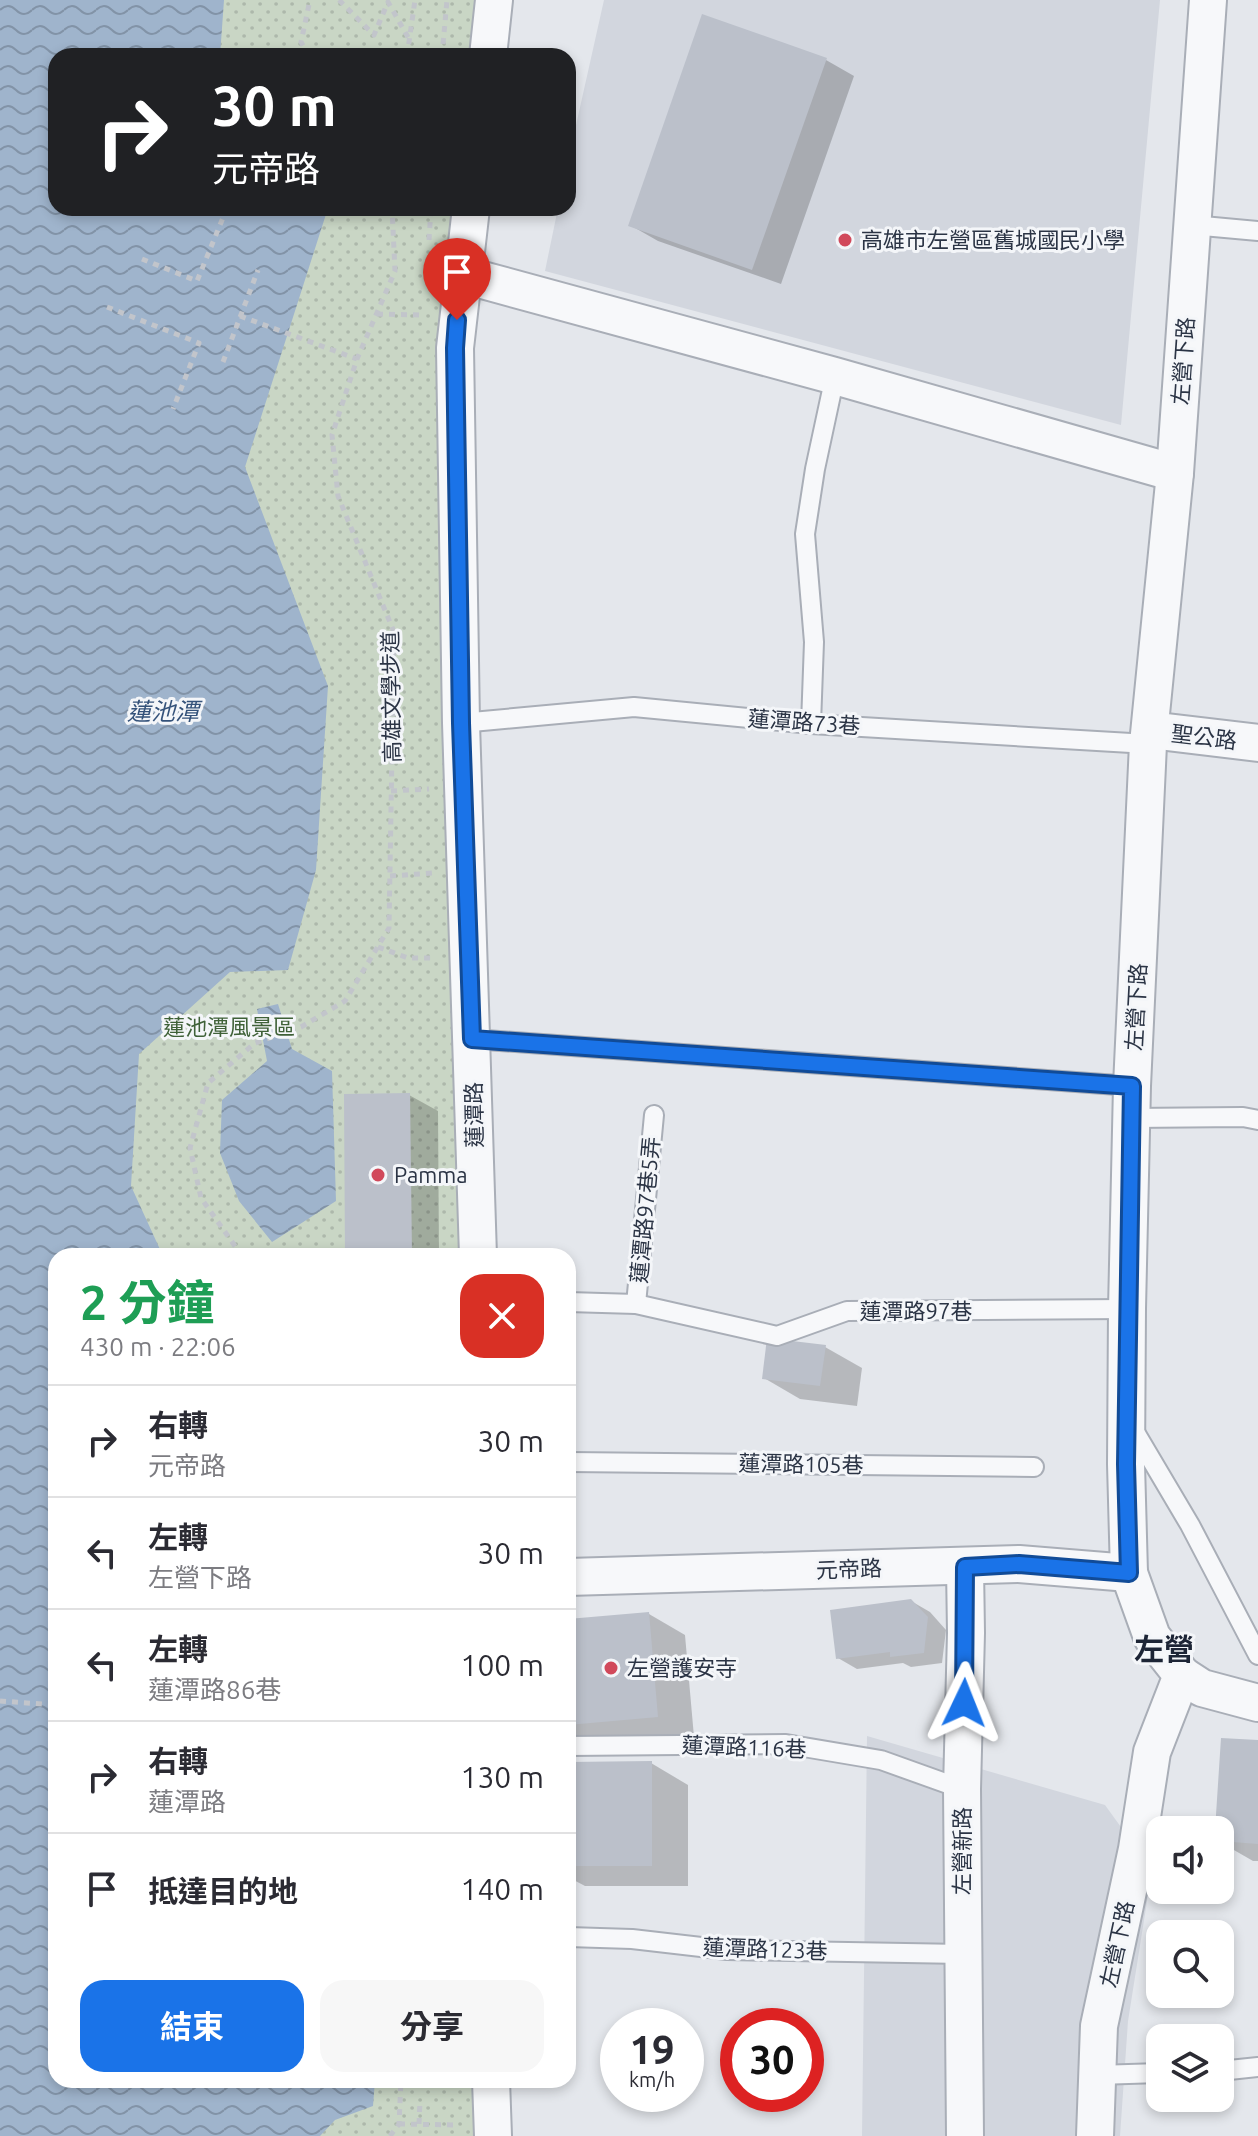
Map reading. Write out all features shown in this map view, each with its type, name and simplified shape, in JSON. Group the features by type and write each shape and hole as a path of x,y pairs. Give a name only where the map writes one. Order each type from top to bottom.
{"street":[{"path":"489,48 494,0"},
{"name":"左營下路","path":"1095,2136 1099,2026 1137,1849 1152,1752 1182,1675 1152,1637 1129,1573 1127,1309 1132,1102 1149,737 1175,473 1208,0"},
{"name":"蓮潭路","path":"470,216 455,348 461,723 478,1248"},
{"path":"464,275 1175,473"},
{"name":"聖公路","path":"1149,737 1258,743"},
{"name":"元帝路","path":"576,1577 1019,1564 1129,1573"},
{"name":"左營新路","path":"965,1567 962,1789 965,2136"},
{"path":"1182,1675 1202,1688 1258,1703"},
{"path":"478,2131 489,2088"}],"lane":[{"path":"1192,225 1258,231"},
{"path":"811,724 814,642 805,534 835,376"},
{"name":"蓮潭路73巷","path":"461,723 634,707 811,724 1149,737"},
{"path":"472,1039 1132,1102 1258,1120"},
{"name":"蓮潭路97巷5弄","path":"636,1304 654,1115"},
{"name":"蓮潭路97巷","path":"576,1302 636,1304 777,1336 847,1311 1127,1309"},
{"path":"1126,1418 1190,1525 1258,1655"},
{"name":"蓮潭路105巷","path":"576,1462 1034,1467"},
{"name":"蓮潭路116巷","path":"576,1746 786,1744 881,1760 962,1789"},
{"name":"蓮潭路123巷","path":"576,1937 632,1939 727,1950 963,1954"},
{"path":"1234,2070 1258,2067"},
{"path":"1097,2075 1146,2073"}],"path":[{"path":"304,48 301,42 310,0"},
{"path":"339,0 374,35 388,2 409,39"},
{"path":"408,48 415,0"},
{"path":"443,48 447,0"},
{"path":"142,259 197,281 224,216"},
{"name":"高雄文學步道","path":"236,1248 201,1198 190,1148 208,1083 255,1043 301,1027 345,1001 389,928 394,632 338,496 332,435 357,359 395,271 392,216"},
{"path":"223,362 258,270"},
{"path":"107,307 199,343 173,409"},
{"path":"377,314 423,315"},
{"path":"240,316 357,359"},
{"path":"391,791 429,789"},
{"path":"390,876 433,873"},
{"path":"378,947 408,958 438,958"},
{"path":"0,1701 48,1704"},
{"path":"390,2136 399,2124 401,2088"},
{"path":"419,2124 420,2100"},
{"path":"399,2124 478,2131"}],"shaded area":[{"name":"高雄市左營區舊城國民小學","path":"604,0 1160,0 1121,425 545,271 556,216 576,216 576,125"},
{"path":"867,1736 1105,1805 1146,1862 1147,1904 1128,2021 1120,2136 862,2136"}],"green space":[{"name":"蓮池潭","path":"0,0 479,0 474,48 48,48 48,216 455,216 464,1248 48,1248 48,2088 483,2088 485,2136 0,2136"}],"water":[{"name":"蓮池潭","path":"0,0 224,0 221,48 48,48 48,216 325,216 245,467 328,686 316,870 288,970 230,972 139,1054 131,1186 159,1248 48,1248 48,2088 374,2088 373,2106 335,2120 320,2136 0,2136"},
{"path":"278,1004 292,1049 332,1071 336,1201 272,1242 239,1201 220,1153 222,1100 267,1061 257,1009"}],"building":[{"path":"702,14 827,58 752,270 628,226"},
{"name":"Pamma","path":"410,1093 412,1248 345,1248 344,1094"},
{"path":"767,1338 826,1345 820,1386 762,1379"},
{"path":"911,1599 928,1617 924,1653 890,1657 890,1652 836,1659 830,1610"},
{"name":"左營護安寺","path":"649,1612 658,1717 576,1724 576,1618"},
{"path":"1221,1738 1258,1740 1258,1844 1234,1842 1234,1816 1216,1816"},
{"path":"652,1761 652,1866 576,1866 576,1762"}],"place":[{"name":"高雄市左營區舊城國民小學","path":"845,240"},
{"name":"Pamma","path":"378,1175"},
{"name":"左營護安寺","path":"611,1668"}],"district":[{"name":"左營","path":"1164,1650"}],"route":[{"path":"457,320 461,723 472,1039 1132,1086 1126,1464 1129,1573 1019,1564 965,1567 964,1703"}],"park label":[{"name":"蓮池潭風景區","path":"229,1027"}]}
